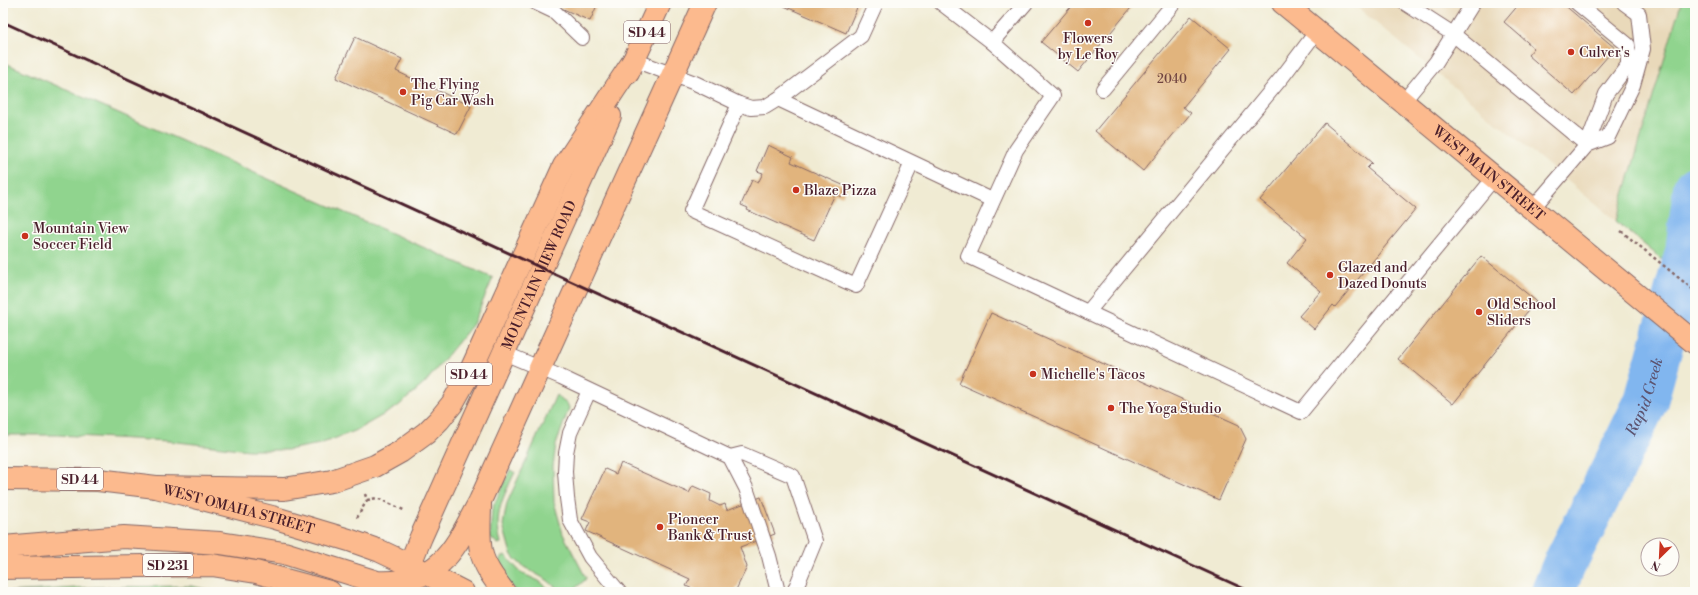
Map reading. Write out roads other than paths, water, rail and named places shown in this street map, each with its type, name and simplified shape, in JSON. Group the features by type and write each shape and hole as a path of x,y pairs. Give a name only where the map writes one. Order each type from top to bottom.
{"main road":[{"name":"MOUNTAIN VIEW ROAD","path":"413,578 504,353 660,3"},
{"name":"SD 44","path":"413,578 436,568 452,552 480,501 705,3"},
{"name":"WEST MAIN STREET","path":"1283,3 1695,343"},
{"name":"SD 44","path":"156,487 284,490 332,482 375,466 400,452 426,433 440,420 452,404 471,370 564,166 634,60"},
{"name":"WEST OMAHA STREET","path":"3,479 98,480 156,487 272,517 349,540 380,551 413,578 463,592"},
{"path":"480,501 480,550 483,559 495,580 504,592"},
{"path":"3,546 124,537 220,543 284,553 377,582 392,583 413,578"},
{"name":"SD 231","path":"3,568 212,566 256,572 330,592"}],"lane":[{"path":"536,3 555,12 582,38"},
{"path":"634,60 672,76 695,83 739,104 751,108 766,107 861,36 876,3"},
{"path":"941,3 992,42 1053,96 1016,150 992,200 968,256 1301,412 1494,178"},
{"path":"992,42 1026,3"},
{"path":"1103,89 1174,3"},
{"path":"1405,3 1453,34 1587,145"},
{"path":"1403,102 1436,62 1473,3"},
{"path":"1532,209 1587,145 1606,94 1628,65 1628,45 1577,3"},
{"path":"1587,145 1608,137 1633,85 1642,49 1642,8 1624,3"},
{"path":"1088,312 1283,76 1317,31"},
{"path":"778,99 992,200"},
{"path":"739,104 691,211 856,286 912,163"},
{"path":"504,353 540,368 730,457 746,488 769,556 778,592"},
{"path":"589,391 570,433 566,453 565,472 570,520 590,557 619,592"},
{"path":"730,457 742,454 793,476 816,541 794,592"}],"waterway":[{"name":"Rapid Creek","path":"1553,592 1564,565 1646,401 1687,252 1695,188"}],"railway":[{"path":"3,22 1251,592"}],"place":[{"name":"Flowers by Le Roy","path":"1088,23"},
{"name":"Culver's","path":"1571,52"},
{"name":"The Flying Pig Car Wash","path":"403,92"},
{"name":"Blaze Pizza","path":"796,190"},
{"name":"Mountain View Soccer Field","path":"25,236"},
{"name":"Glazed and Dazed Donuts","path":"1330,275"},
{"name":"Old School Sliders","path":"1479,312"},
{"name":"Michelle's Tacos","path":"1033,374"},
{"name":"The Yoga Studio","path":"1111,408"},
{"name":"Pioneer Bank & Trust","path":"660,527"}]}
